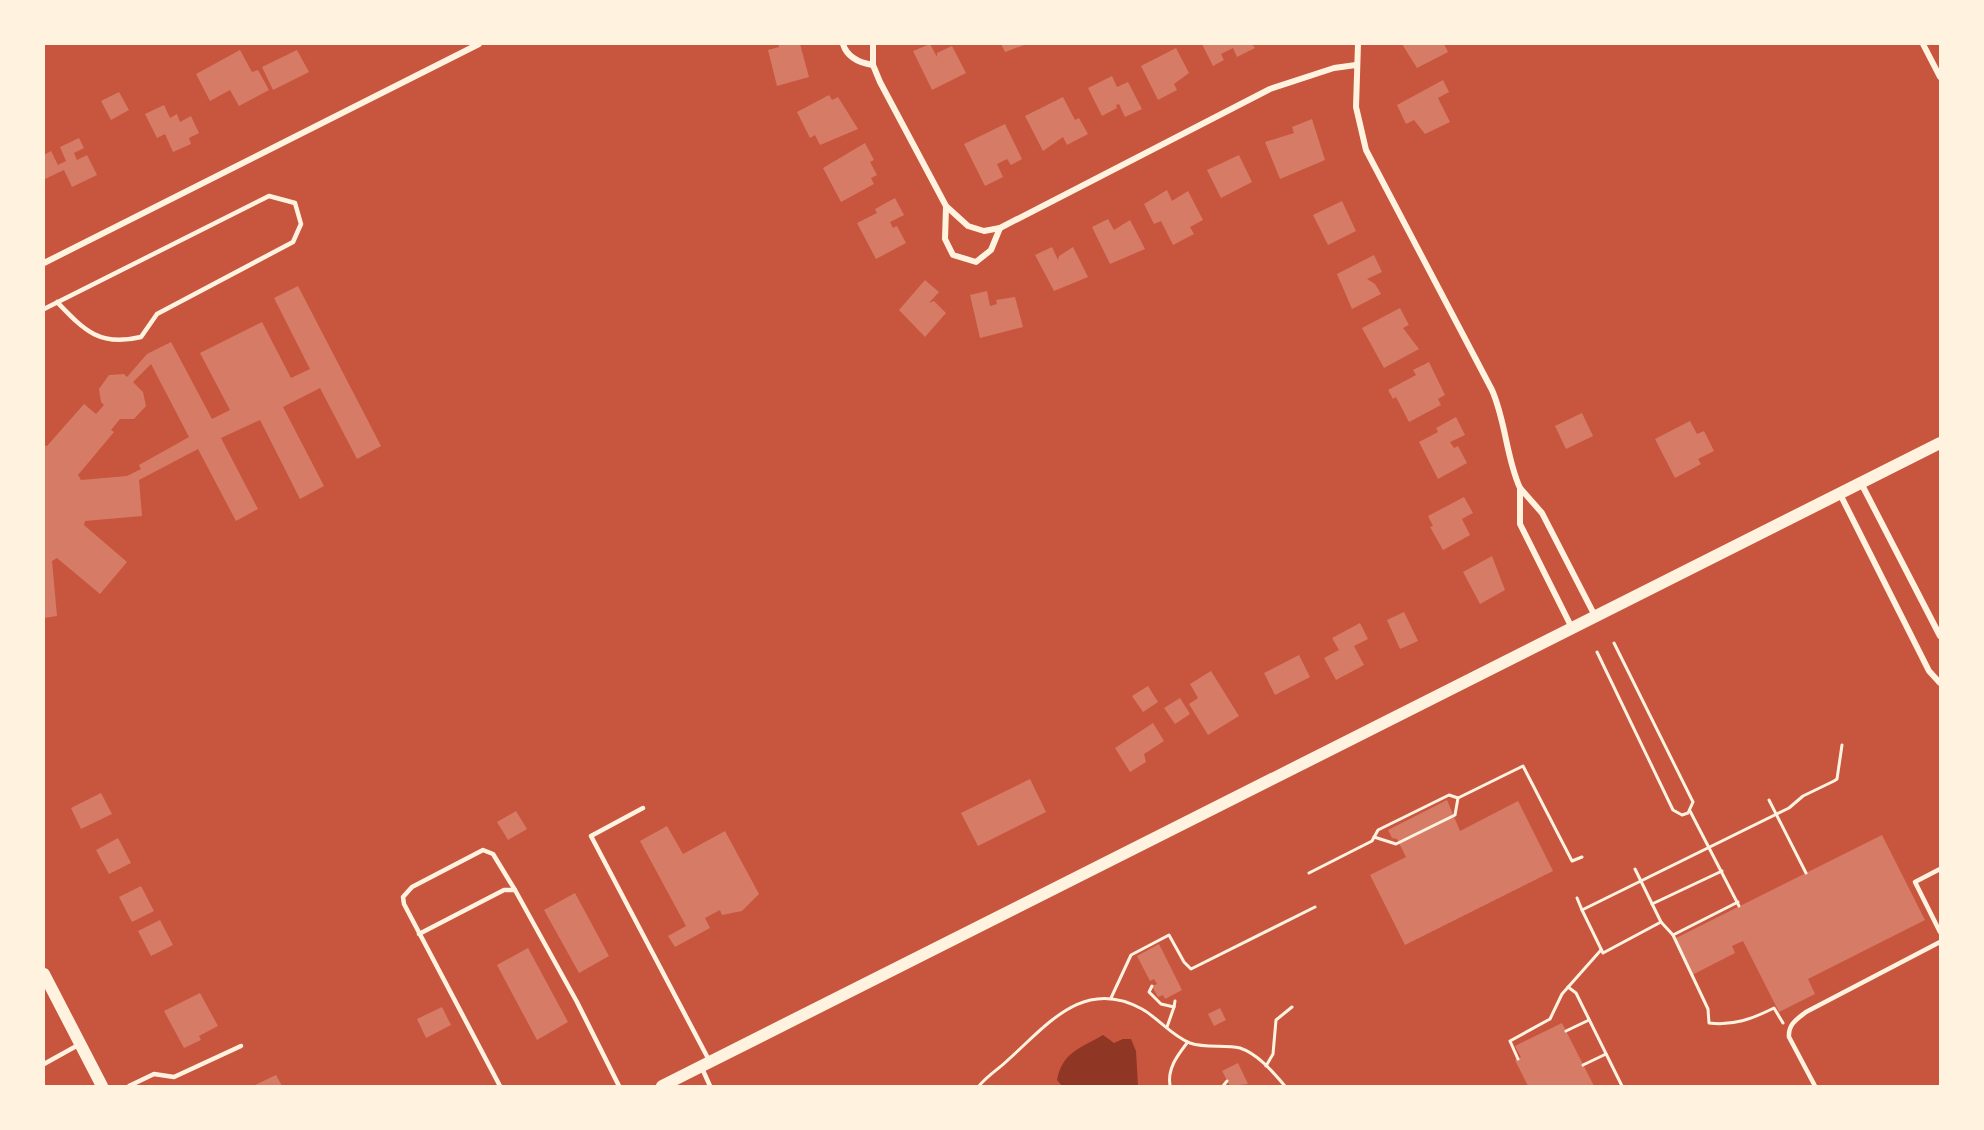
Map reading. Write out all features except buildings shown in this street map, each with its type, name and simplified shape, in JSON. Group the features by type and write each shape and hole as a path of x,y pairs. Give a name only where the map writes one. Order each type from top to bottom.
{"main road":[{"path":"662,1086 1941,443"},
{"path":"44,974 102,1086"}],"street":[{"path":"44,263 479,44"},
{"path":"843,44 849,55 863,63 873,64"},
{"path":"873,44 873,64 946,206 968,225 984,231 1000,228 1270,89 1334,68 1356,65"},
{"path":"1358,44 1356,107 1366,150 1492,390 1504,422 1514,475 1520,488 1542,513 1595,616"},
{"path":"1923,44 1941,77"},
{"path":"946,206 945,239 953,255 976,262 991,250 1000,228"},
{"path":"1861,483 1941,636"},
{"path":"1520,488 1520,524 1572,628"},
{"path":"1840,494 1929,671 1941,683"}],"lane":[{"path":"44,309 57,302 269,196 295,203 301,224 293,242 157,314 141,337 122,342 86,332 57,302"},
{"path":"643,808 591,836 706,1064 710,1086"},
{"path":"500,1086 404,904 406,891 483,850 493,854 515,890 577,1002 619,1086"},
{"path":"1941,868 1916,882 1941,932"},
{"path":"419,934 504,890 515,890"},
{"path":"1815,1086 1794,1050 1788,1029 1806,1012 1941,942"},
{"path":"44,1064 80,1044"},
{"path":"129,1086 154,1074 174,1077 241,1046"}],"path":[{"path":"1597,652 1673,810 1682,815 1690,811 1693,802 1614,643"},
{"path":"1582,910 1789,808 1803,796 1837,779 1842,745"},
{"path":"1309,873 1372,841 1378,830 1449,795 1458,798 1523,766 1572,861 1582,857"},
{"path":"1374,837 1396,844 1455,815 1458,798"},
{"path":"1769,800 1806,873"},
{"path":"1673,936 1739,904 1690,811"},
{"path":"1635,869 1661,922 1673,936 1708,1009 1709,1023 1748,1021 1774,1008 1788,1029"},
{"path":"1652,904 1722,871"},
{"path":"1576,898 1603,953 1661,922"},
{"path":"1111,998 1131,955 1169,935 1184,962 1191,969 1315,907"},
{"path":"1518,1059 1510,1041 1550,1019 1568,987 1601,950"},
{"path":"1152,986 1149,992 1161,1004 1174,1007"},
{"path":"1568,987 1576,993 1622,1086"},
{"path":"979,1086 1045,1025 1072,1006 1091,998 1111,998 1142,1009 1187,1042 1206,1048 1240,1048 1266,1066 1285,1086"},
{"path":"1167,1027 1175,1001"},
{"path":"1266,1066 1273,1054 1276,1020 1292,1007"},
{"path":"1566,1031 1589,1020"},
{"path":"1170,1086 1168,1076 1176,1057 1187,1042"},
{"path":"1583,1065 1606,1054"},
{"path":"1223,1086 1227,1082"}],"shaded area":[{"path":"1103,1035 1114,1043 1123,1039 1131,1039 1136,1051 1138,1086 1062,1086 1057,1080 1063,1063 1074,1052"}]}
